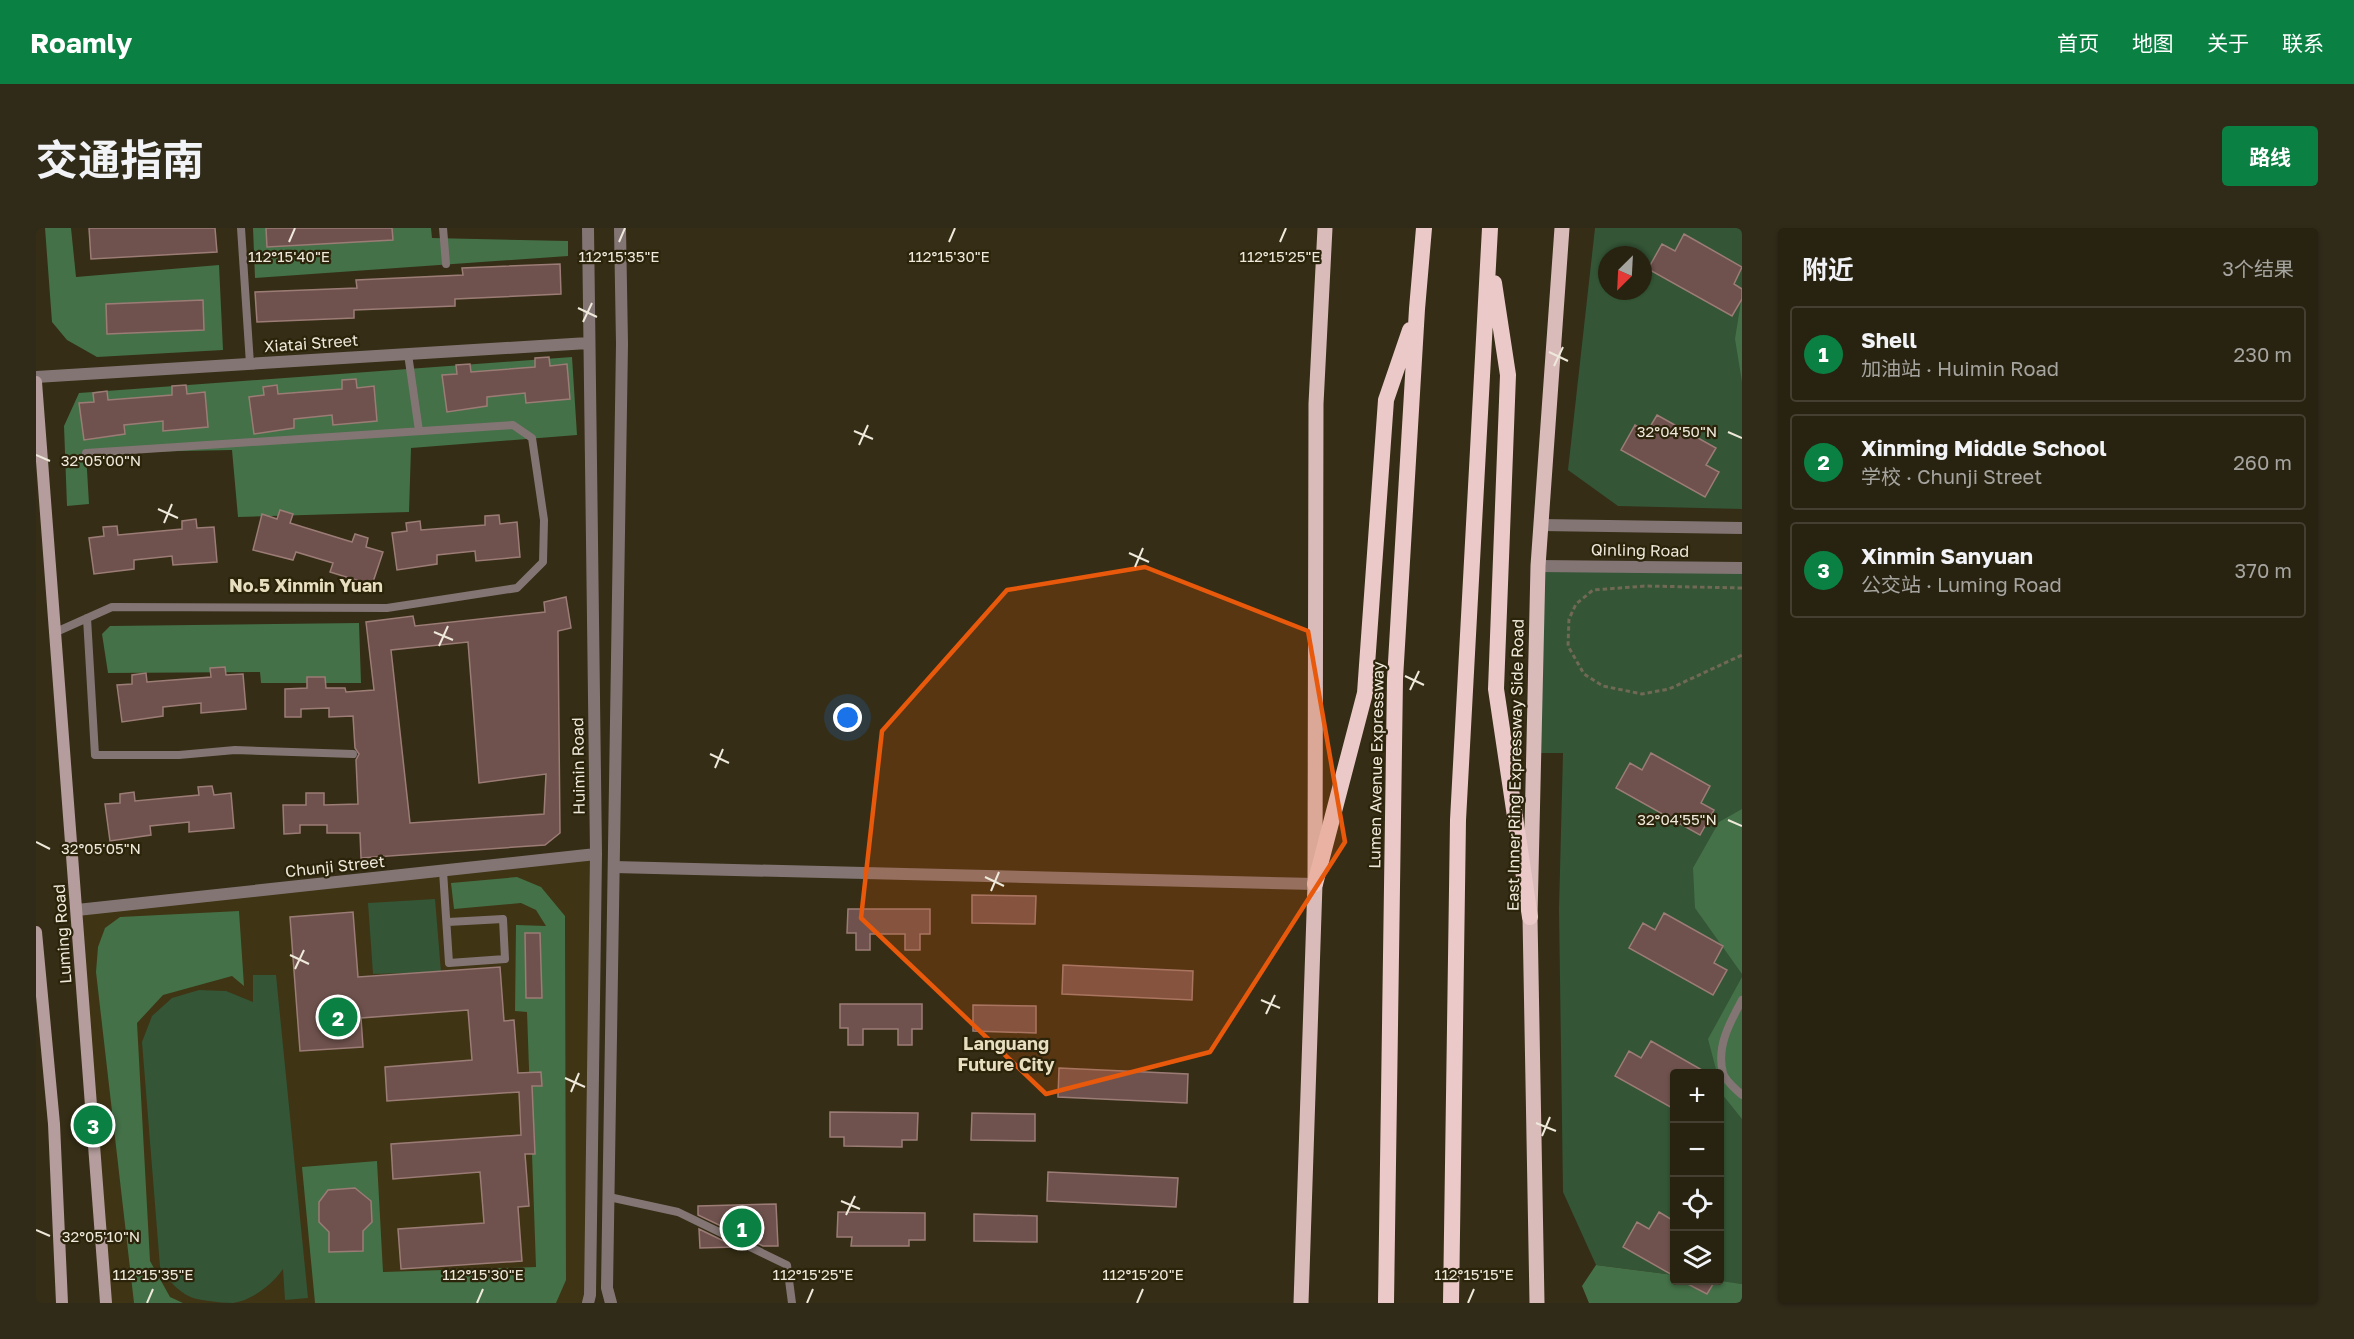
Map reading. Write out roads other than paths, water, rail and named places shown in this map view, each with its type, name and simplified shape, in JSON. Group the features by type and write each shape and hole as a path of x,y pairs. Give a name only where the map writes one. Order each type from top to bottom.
{"highway":[{"name":"Lumen Avenue Expressway","path":"1386,1303 1395,679 1424,228"},
{"path":"1451,1303 1458,820 1490,228"},
{"path":"1489,247 1508,375 1496,690 1530,917"},
{"path":"1315,884 1365,693 1386,400 1417,309"}],"main road":[{"path":"1298,1300 1315,884 1316,404 1325,228"},
{"name":"East Inner Ring Expressway Side Road","path":"1537,1303 1530,917 1538,566 1562,228"},
{"name":"Luming Road","path":"36,382 106,1303"},
{"name":"Luming Road","path":"36,932 54,1124 62,1303"}],"street":[{"name":"Huimin Road","path":"588,228 596,854 590,1295 588,1303"},
{"path":"611,1303 607,1288 622,344 620,228"},
{"name":"Xiatai Street","path":"36,377 588,343"},
{"name":"Qinling Road","path":"1541,525 1742,528"},
{"name":"Qinling Road","path":"1538,566 1742,568"},
{"name":"Chunji Street","path":"77,910 596,854"},
{"path":"614,867 1315,884"},
{"path":"1537,1286 1546,1303"}],"lane":[{"path":"241,228 250,364"},
{"path":"443,228 446,264"},
{"path":"408,354 419,431"},
{"path":"56,632 112,607 387,608 517,588 543,562 544,520 532,438 513,425 86,453"},
{"path":"87,618 95,754 179,755 236,750 353,754"},
{"path":"443,871 449,963 505,959 503,919 448,922"},
{"path":"1742,1000 1728,1027 1721,1049 1723,1075 1742,1095"},
{"path":"609,1197 678,1212 787,1265 792,1303"}],"place":[{"name":"Xinming Middle School","path":"338,1017"},
{"name":"Xinmin Sanyuan","path":"93,1125"},
{"name":"Shell","path":"742,1228"}],"district":[{"name":"No.5 Xinmin Yuan","path":"306,586"},
{"name":"Languang Future City","path":"1006,1054"}]}
